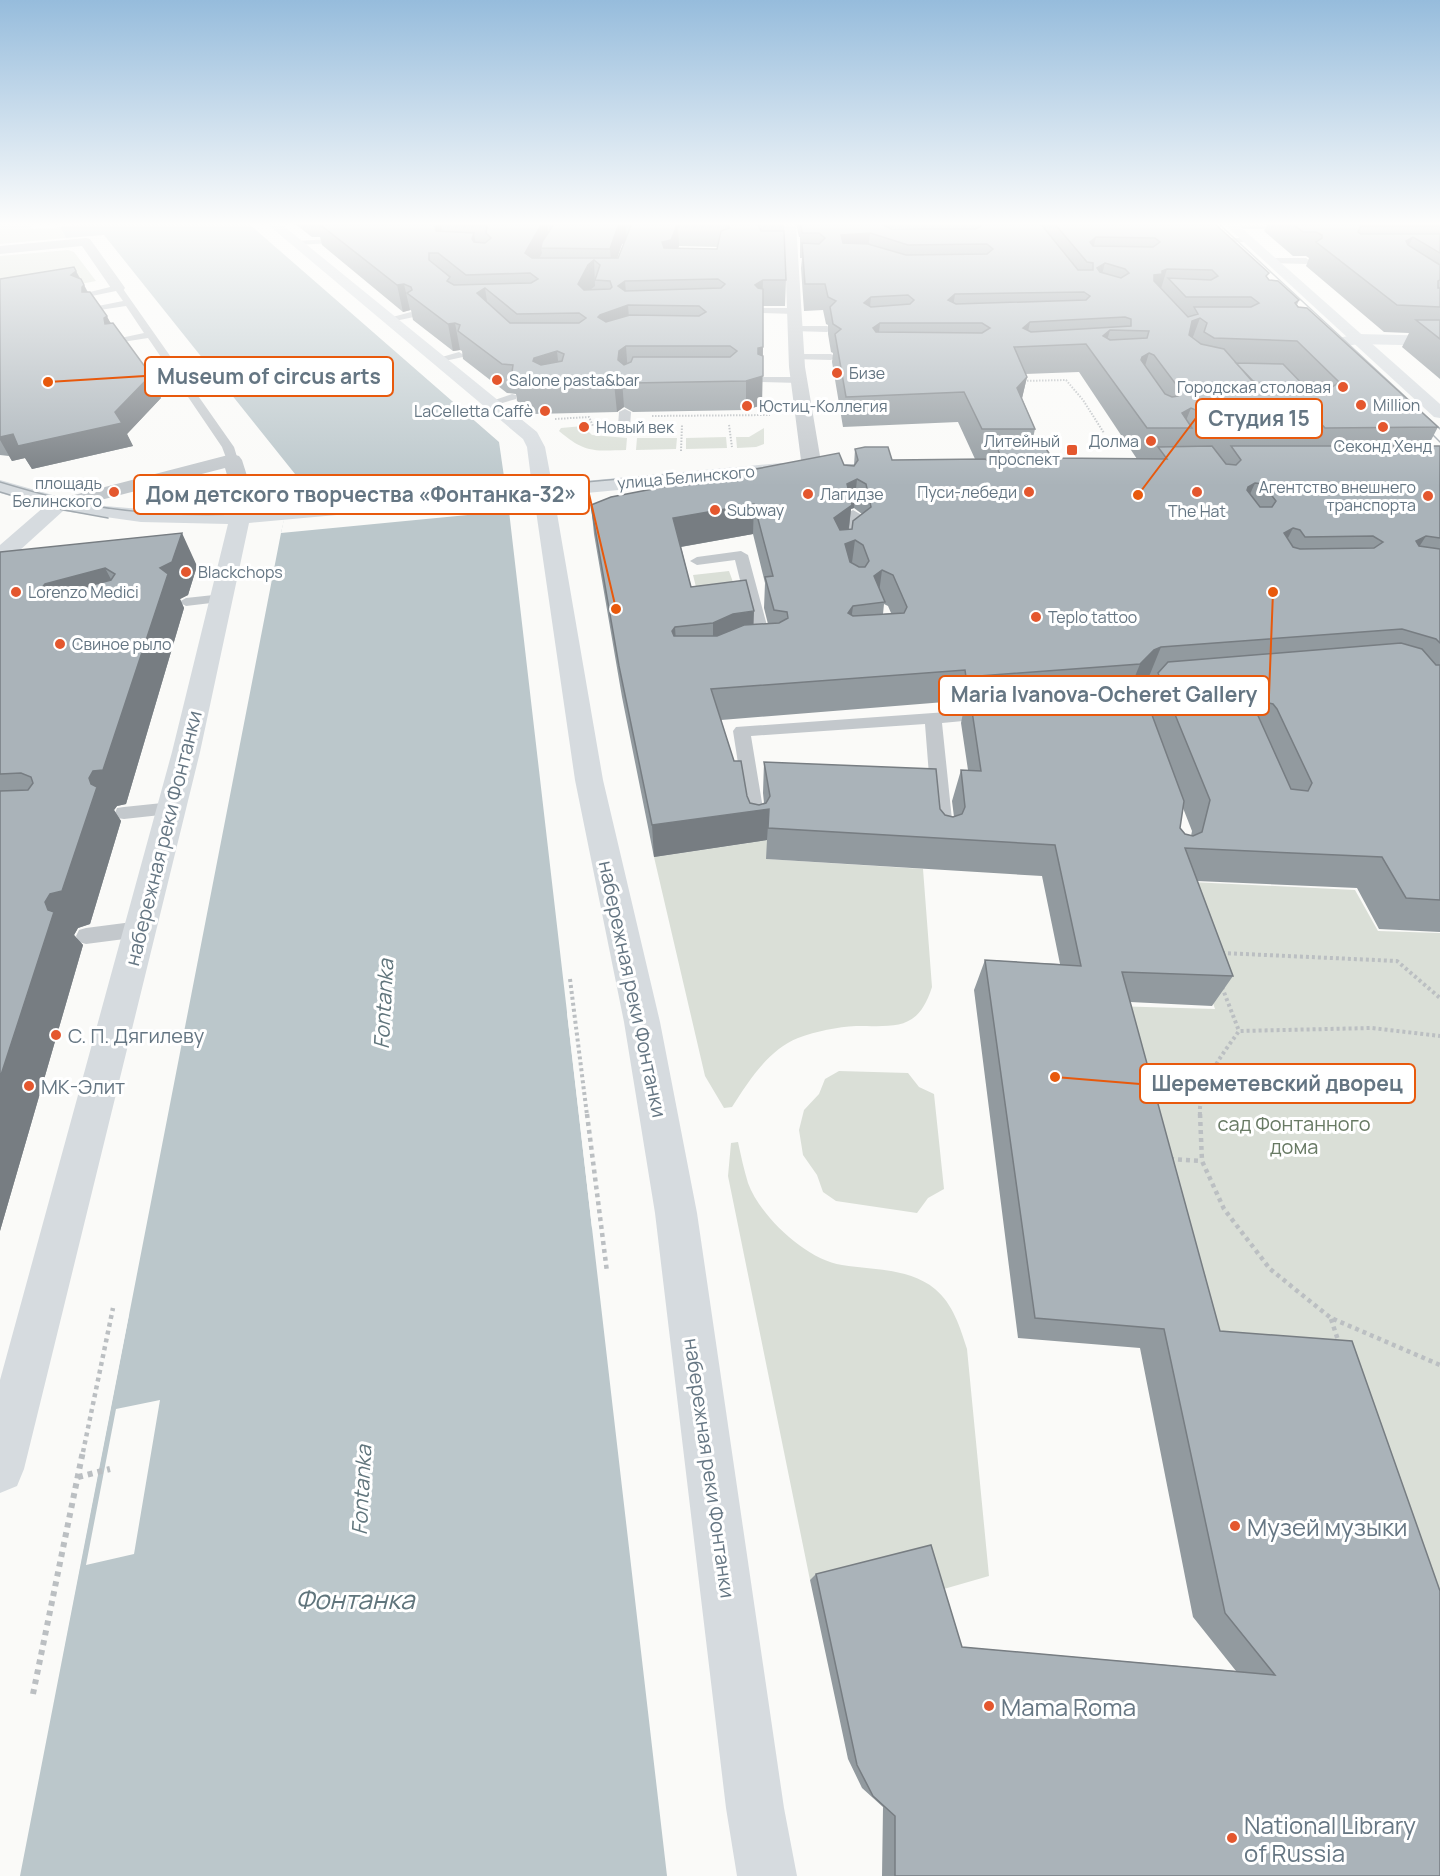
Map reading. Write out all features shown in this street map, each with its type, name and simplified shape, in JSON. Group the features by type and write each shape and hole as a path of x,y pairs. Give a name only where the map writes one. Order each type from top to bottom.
{"main road":[{"name":"набережная реки Фонтанки","path":"381,311 531,436 536,447 525,492 642,1022 676,1213 755,1809 767,1876"},
{"path":"1325,311 1440,413"},
{"path":"1342,360 1321,341 1440,349"},
{"path":"1362,344 1440,341"},
{"name":"улица Белинского","path":"240,517 822,467"},
{"path":"0,486 58,505 137,517 240,517"},
{"path":"0,556 58,505"},
{"name":"набережная реки Фонтанки","path":"2,1452 172,808 223,598 240,517"}],"street":[{"path":"794,311 794,368 822,467"},
{"path":"58,505 232,460"},
{"name":"набережная реки Фонтанки","path":"232,460 241,489 240,517"}],"lane":[{"name":"набережная реки Фонтанки","path":"133,311 228,447 232,460"},
{"path":"762,311 794,311"},
{"path":"390,319 411,315"},
{"path":"795,329 827,329"},
{"path":"120,341 150,335"},
{"path":"440,359 459,355"},
{"path":"762,380 831,357"},
{"path":"492,402 512,397"},
{"path":"842,555 840,549 858,537 852,514"},
{"path":"697,561 741,555 764,648"},
{"path":"186,602 223,598"},
{"path":"1109,705 1133,703 1148,686 1195,682"},
{"path":"1133,703 1141,725"},
{"path":"757,827 742,731 1004,713"},
{"path":"933,718 944,839"},
{"path":"124,813 172,808"},
{"path":"86,936 140,929"}],"path":[{"path":"1021,381 1066,380 1083,400 1104,433"},
{"path":"567,418 770,414"},
{"path":"589,417 593,426"},
{"path":"729,424 732,450"},
{"path":"681,452 682,425"},
{"path":"1221,953 1397,961 1440,998"},
{"path":"570,979 606,1272"},
{"path":"1222,986 1239,1031"},
{"path":"1239,1031 1372,1028 1440,1036"},
{"path":"1239,1031 1216,1064 1200,1104 1202,1161 1224,1209 1270,1269 1330,1318 1440,1365"},
{"path":"1167,1159 1202,1161"},
{"path":"33,1694 113,1308"},
{"path":"1330,1318 1342,1351"},
{"path":"78,1477 110,1469"}],"green space":[{"path":"583,426 592,435 627,438 626,450 590,449 576,443 559,431 561,428"},
{"path":"764,428 764,444 737,448 736,437 749,437"},
{"path":"726,437 727,448 686,449 686,438"},
{"path":"637,438 677,438 676,449 636,450"},
{"path":"729,571 741,604 696,587 693,575"},
{"path":"768,827 767,859 923,869 932,987 920,1012 904,1023 834,1028 787,1043 760,1067 732,1107 724,1108 705,1076 654,857 748,843"},
{"name":"сад Фонтанного дома","path":"1171,881 1355,890 1378,931 1440,933 1440,1622 1197,1346 1111,1006 1215,1009"},
{"path":"839,1071 908,1073 919,1087 934,1094 944,1189 928,1198 917,1213 836,1201 823,1192 817,1175 803,1155 799,1130 804,1110 819,1094 825,1079"},
{"path":"738,1142 748,1183 754,1196 774,1222 800,1246 814,1255 842,1265 903,1273 914,1277 935,1289 947,1302 959,1324 967,1349 989,1576 930,1593 918,1553 810,1580 728,1176 731,1143"}],"water":[{"name":"Фонтанка","path":"164,311 348,311 499,442 509,511 667,1876 20,1876 281,533 295,474"}],"pier":[{"path":"504,476 509,511 281,533 289,495"},
{"path":"570,1012 595,1227 592,1228 567,1013"},
{"path":"129,1314 58,1677 55,1677 126,1315"},
{"path":"160,1400 134,1554 86,1565 116,1409"}],"building":[{"path":"0,311 103,311 107,316 104,318 105,324 113,323 151,375 115,412 122,423 18,446 13,434 0,437"},
{"path":"430,311 496,311 510,323 579,323 586,318 579,313 517,314 513,311 612,311 598,317 606,322 630,315 699,316 706,312 704,311 763,311 763,347 758,348 758,354 763,356 763,376 746,381 631,383 622,378 614,383 529,384 512,372 513,365 502,364 458,331 460,325 448,324","holes":["626,346 730,346 737,351 730,357 633,357 631,362 624,365 618,360 619,351","557,351 564,354 562,361 541,365 533,361 534,358"]},
{"path":"831,311 1182,311 1188,317 1198,314 1196,311 1310,311 1438,427 1325,428 1309,410 1303,409 1294,414 1305,428 1210,428 1196,410 1191,408 1182,413 1192,428 1147,428 1086,344 1014,347 1027,377 1017,388 1035,429 982,429 964,392 846,397 835,334 841,329 833,324","holes":["1125,317 1131,319 1131,326 1031,332 1023,328 1030,322","1200,318 1207,323 1204,332 1214,338 1297,341 1339,382 1331,388 1309,392 1270,388 1251,380 1224,349 1201,344 1189,335 1192,321","880,323 982,323 990,328 982,333 876,332 873,328","1110,330 1149,331 1147,338 1110,340 1103,336","1149,353 1154,355 1181,391 1178,396 1172,397 1165,394 1141,360"]},
{"path":"1416,320 1440,320 1440,339"},
{"path":"1236,363 1283,364 1310,392 1270,388 1253,381"},
{"path":"1212,446 1226,464 1236,465 1241,460 1231,446 1440,446 1440,538 1426,536 1416,541 1419,546 1440,549 1440,643 1436,639 1402,629 1161,647 1154,650 1140,664 966,677 965,670 711,689 734,761 741,761 750,803 759,805 766,803 770,796 764,762 936,769 940,809 945,815 953,817 962,814 965,807 961,770 981,771 969,691 1139,680 1184,801 1180,828 1185,834 1193,836 1202,832 1210,800 1158,673 1168,662 1401,643 1422,649 1436,665 1440,665 1440,900 1406,898 1382,857 1185,848 1233,976 1122,972 1220,1331 1352,1341 1440,1591 1440,1876 895,1876 895,1816 873,1796 857,1765 816,1574 931,1545 962,1647 1275,1675 1225,1613 1164,1329 1035,1318 985,960 1081,966 1055,845 768,828 769,809 652,825 619,666 591,505 611,497 839,453 844,465 854,466 858,460 855,449 865,447 888,447 892,460 985,459 994,465 1002,460 997,447 1045,447 1052,458 1167,459 1158,447","holes":["857,479 866,484 871,507 853,521 852,529 840,530 834,518 852,505 847,484","1255,483 1263,484 1276,501 1272,507 1260,507 1247,490","754,504 773,576 765,577 774,610 787,612 788,618 779,623 744,625 717,636 674,636 672,631 675,627 713,623 733,614 754,611 746,580 691,587 673,518","1293,528 1300,530 1305,537 1373,536 1383,542 1374,548 1300,549 1293,547 1284,533","855,540 863,545 869,561 865,567 859,567 850,562 845,544","882,570 893,575 907,607 904,613 853,616 848,613 853,606 885,602 874,576","1265,702 1273,704 1277,709 1312,783 1308,791 1291,789 1255,709"]},
{"path":"182,533 172,562 160,568 168,574 103,770 93,771 89,778 91,784 97,787 62,891 50,894 45,902 48,910 54,912 0,1078 0,791 28,790 33,783 31,777 21,773 0,774 0,552","holes":["105,568 115,574 111,580 51,596 40,590 45,584"]}],"tram line":[{"path":"1312,311 1440,429"},
{"path":"1423,425 1440,442"},
{"path":"828,465 870,465"},
{"path":"0,482 63,500 101,507 144,512 230,514 317,509 612,480 780,467"},
{"path":"0,492 53,508 108,518"}],"place":[{"name":"Бизе","path":"837,373"},
{"name":"Salone pasta&bar","path":"497,380"},
{"name":"Museum of circus arts","path":"48,382"},
{"name":"Городская столовая","path":"1343,387"},
{"name":"Million","path":"1361,405"},
{"name":"Юстиц-Коллегия","path":"747,406"},
{"name":"LaCelletta Caffè","path":"545,411"},
{"name":"Новый век","path":"584,427"},
{"name":"Секонд Хенд","path":"1383,427"},
{"name":"Долма","path":"1151,441"},
{"name":"Литейный проспект","path":"1072,450"},
{"name":"площадь Белинского","path":"114,492"},
{"name":"Пуси-лебеди","path":"1029,492"},
{"name":"The Hat","path":"1197,492"},
{"name":"Лагидзе","path":"808,494"},
{"name":"Студия 15","path":"1138,495"},
{"name":"Агентство внешнего транспорта","path":"1428,496"},
{"name":"Subway","path":"715,510"},
{"name":"Blackchops","path":"186,572"},
{"name":"Lorenzo Medici","path":"16,592"},
{"name":"Maria Ivanova-Ocheret Gallery","path":"1273,592"},
{"name":"Дом детского творчества «Фонтанка-32»","path":"616,609"},
{"name":"Teplo tattoo","path":"1036,617"},
{"name":"Свиное рыло","path":"60,644"},
{"name":"С. П. Дягилеву","path":"56,1035"},
{"name":"Шереметевский дворец","path":"1055,1077"},
{"name":"МК-Элит","path":"29,1086"},
{"name":"Музей музыки","path":"1235,1526"},
{"name":"Mama Roma","path":"989,1706"},
{"name":"National Library of Russia","path":"1232,1838"}],"water label":[{"name":"Fontanka","path":"383,1004"},
{"name":"Fontanka","path":"361,1490"}]}
